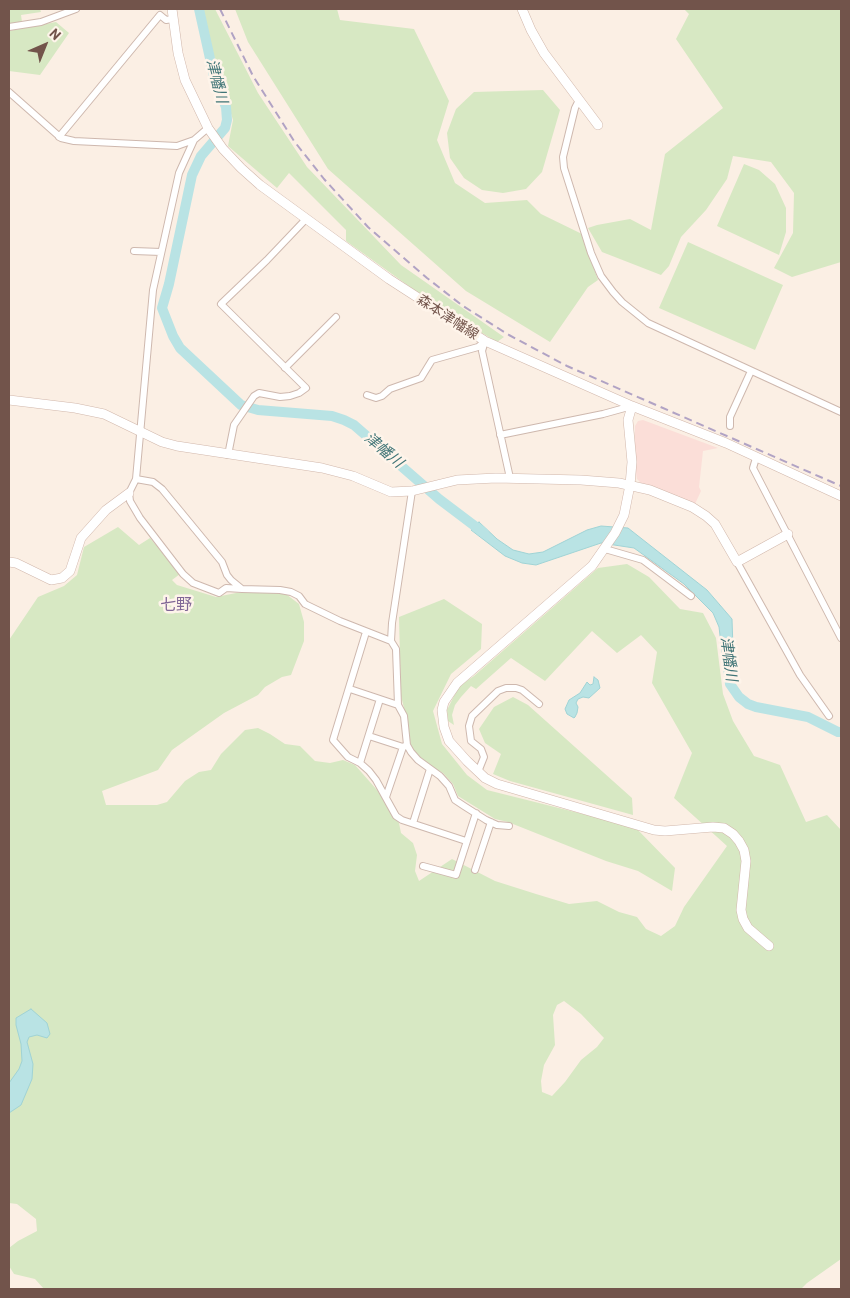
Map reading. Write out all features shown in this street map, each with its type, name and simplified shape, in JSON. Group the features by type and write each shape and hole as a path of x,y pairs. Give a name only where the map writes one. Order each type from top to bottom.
{"street":[{"path":"9,28 41,22 68,10 76,9"},
{"name":"森本津幡線","path":"172,9 178,53 185,80 208,128 223,149 241,168 260,185 306,219 389,279 485,341 632,406 726,443 841,496"},
{"path":"522,9 531,30 544,52 598,125"},
{"path":"60,137 160,15 166,20 173,19"},
{"path":"9,92 60,137 74,141 177,146 194,140 208,128"},
{"path":"578,100 563,157 564,168 591,254 601,276 622,302 648,323 841,412"},
{"path":"9,562 16,563 51,580 62,578 70,571 81,538 106,510 129,493 136,479 152,299 179,173 194,140"},
{"path":"228,455 232,429 254,396 259,392 280,397 290,396 306,388 221,304 306,219"},
{"path":"134,251 161,252"},
{"path":"285,368 336,317"},
{"path":"367,395 376,398 382,396 390,389 421,378 432,360 478,347 485,341"},
{"path":"485,341 482,351 510,478"},
{"path":"730,426 730,417 751,371"},
{"path":"9,400 75,408 104,414 162,442 228,455 322,468 353,476 391,492 412,491 457,480 510,478 581,480 630,485 650,490 692,507 714,524 800,675 829,716"},
{"path":"500,435 603,414 632,406"},
{"path":"632,406 628,420 632,462 624,515 592,566 457,683 444,702 442,710 444,727 449,742 478,772 497,784 641,827 665,831 714,827 724,828 733,834 740,841 746,861 741,910 743,919 748,928 769,946"},
{"path":"756,458 753,468 841,638"},
{"path":"136,479 153,482 162,489 222,562 231,580 242,588"},
{"path":"386,797 405,746 404,716 398,705 396,649 391,641 392,623 412,491"},
{"path":"129,493 130,501 140,518 183,574 193,583 219,593 226,588 291,592 299,596 305,604 366,632 391,641"},
{"path":"737,562 788,534"},
{"path":"604,549 643,560 691,596"},
{"path":"366,632 333,740 348,757 360,763 376,780 396,816 466,841"},
{"path":"478,772 484,758 481,750 471,741 468,726 472,716 498,691 506,688 522,690 539,704"},
{"path":"350,689 398,705"},
{"path":"360,763 380,699"},
{"path":"369,736 405,746 418,760 445,781 455,800 491,822 509,826"},
{"path":"413,823 430,769"},
{"path":"423,866 456,876 476,814"},
{"path":"476,870 491,822"}],"shaded area":[{"path":"643,420 718,448 703,451 699,487 701,491 695,504 641,483 637,479 634,462 635,426 638,421"}],"green space":[{"path":"9,9 40,9 41,12 21,15 22,22 9,24"},
{"path":"202,9 215,9 258,93 307,167 401,265 504,337 497,342 431,302 346,241 346,230 289,173 277,188 228,146 233,120 218,72"},
{"path":"235,9 337,9 340,20 414,29 449,101 437,140 455,183 485,203 527,200 541,214 582,234 598,280 588,287 550,342 466,291 328,169 248,42"},
{"path":"684,9 841,9 841,262 792,277 774,268 793,233 794,193 771,162 733,156 727,179 706,210 681,237 669,266 661,275 602,252 588,228 630,219 651,230 665,154 723,108 676,39 689,14"},
{"path":"56,22 69,33 40,75 9,71 9,31"},
{"path":"543,90 560,110 542,172 526,189 503,193 482,190 464,178 450,158 447,133 456,109 474,92"},
{"path":"744,164 759,170 775,184 786,208 786,232 779,255 717,226"},
{"path":"688,242 783,285 755,350 659,308"},
{"path":"118,527 139,545 150,538 180,574 172,580 177,585 216,597 236,593 259,592 286,594 299,604 304,622 304,641 291,675 282,677 265,687 258,695 224,713 172,750 158,770 102,791 106,805 157,805 167,802 185,781 199,772 211,770 221,754 245,730 258,728 285,744 300,746 315,761 330,763 343,760 355,765 377,790 399,823 401,833 413,843 417,855 415,871 419,881 452,859 495,881 569,904 597,901 619,912 637,917 646,929 661,936 675,926 684,907 727,846 674,798 692,753 652,683 657,652 641,635 617,653 592,631 545,681 511,658 476,689 471,686 461,697 455,705 452,715 454,725 448,721 447,710 459,686 474,676 598,568 627,564 649,577 680,609 703,613 716,638 723,694 733,721 754,756 780,765 806,822 827,815 841,830 841,1259 801,1289 44,1289 35,1279 14,1274 9,1266 9,1248 37,1231 36,1219 17,1204 9,1203 9,640 38,597 64,586 77,575 84,547","holes":["564,1001 581,1014 604,1038 597,1047 581,1060 552,1096 542,1092 541,1081 544,1065 555,1045 553,1015 557,1005"]},
{"path":"444,599 482,624 481,649 451,674 433,711 442,744 467,775 487,790 635,827 675,868 672,891 638,871 606,861 508,822 495,819 458,796 453,784 443,773 432,767 415,753 411,747 401,696 399,617"},
{"path":"513,697 528,705 632,798 633,815 510,781 493,774 501,754 485,743 479,729 494,707"}],"water":[{"path":"479,522 497,539 513,550 529,554 543,552 587,530 601,526 628,528 707,590 732,619 734,678 725,677 719,627 713,613 684,584 634,548 601,543 536,565 522,563 505,556 471,530"},
{"path":"594,677 598,680 600,688 589,698 583,697 578,699 576,703 578,707 577,713 574,718 567,714 565,709 569,700 580,693 587,682 590,685 593,684"},
{"path":"31,1009 47,1023 50,1034 47,1038 37,1035 29,1037 27,1042 33,1064 32,1079 21,1105 9,1113 9,1083 22,1061 16,1018"}],"waterway":[{"name":"津幡川","path":"199,9 215,81 226,107 227,120 225,128 201,156 192,175 169,284 162,308 173,336 180,348 241,405 258,410 332,416 354,425 439,499 484,533"},
{"name":"津幡川","path":"728,666 730,684 739,697 748,704 808,717 841,732"}],"railway":[{"path":"220,9 253,76 294,141 324,179 368,227 463,306 509,335 567,366 841,486"}],"district":[{"name":"七野","path":"176,605"}]}
